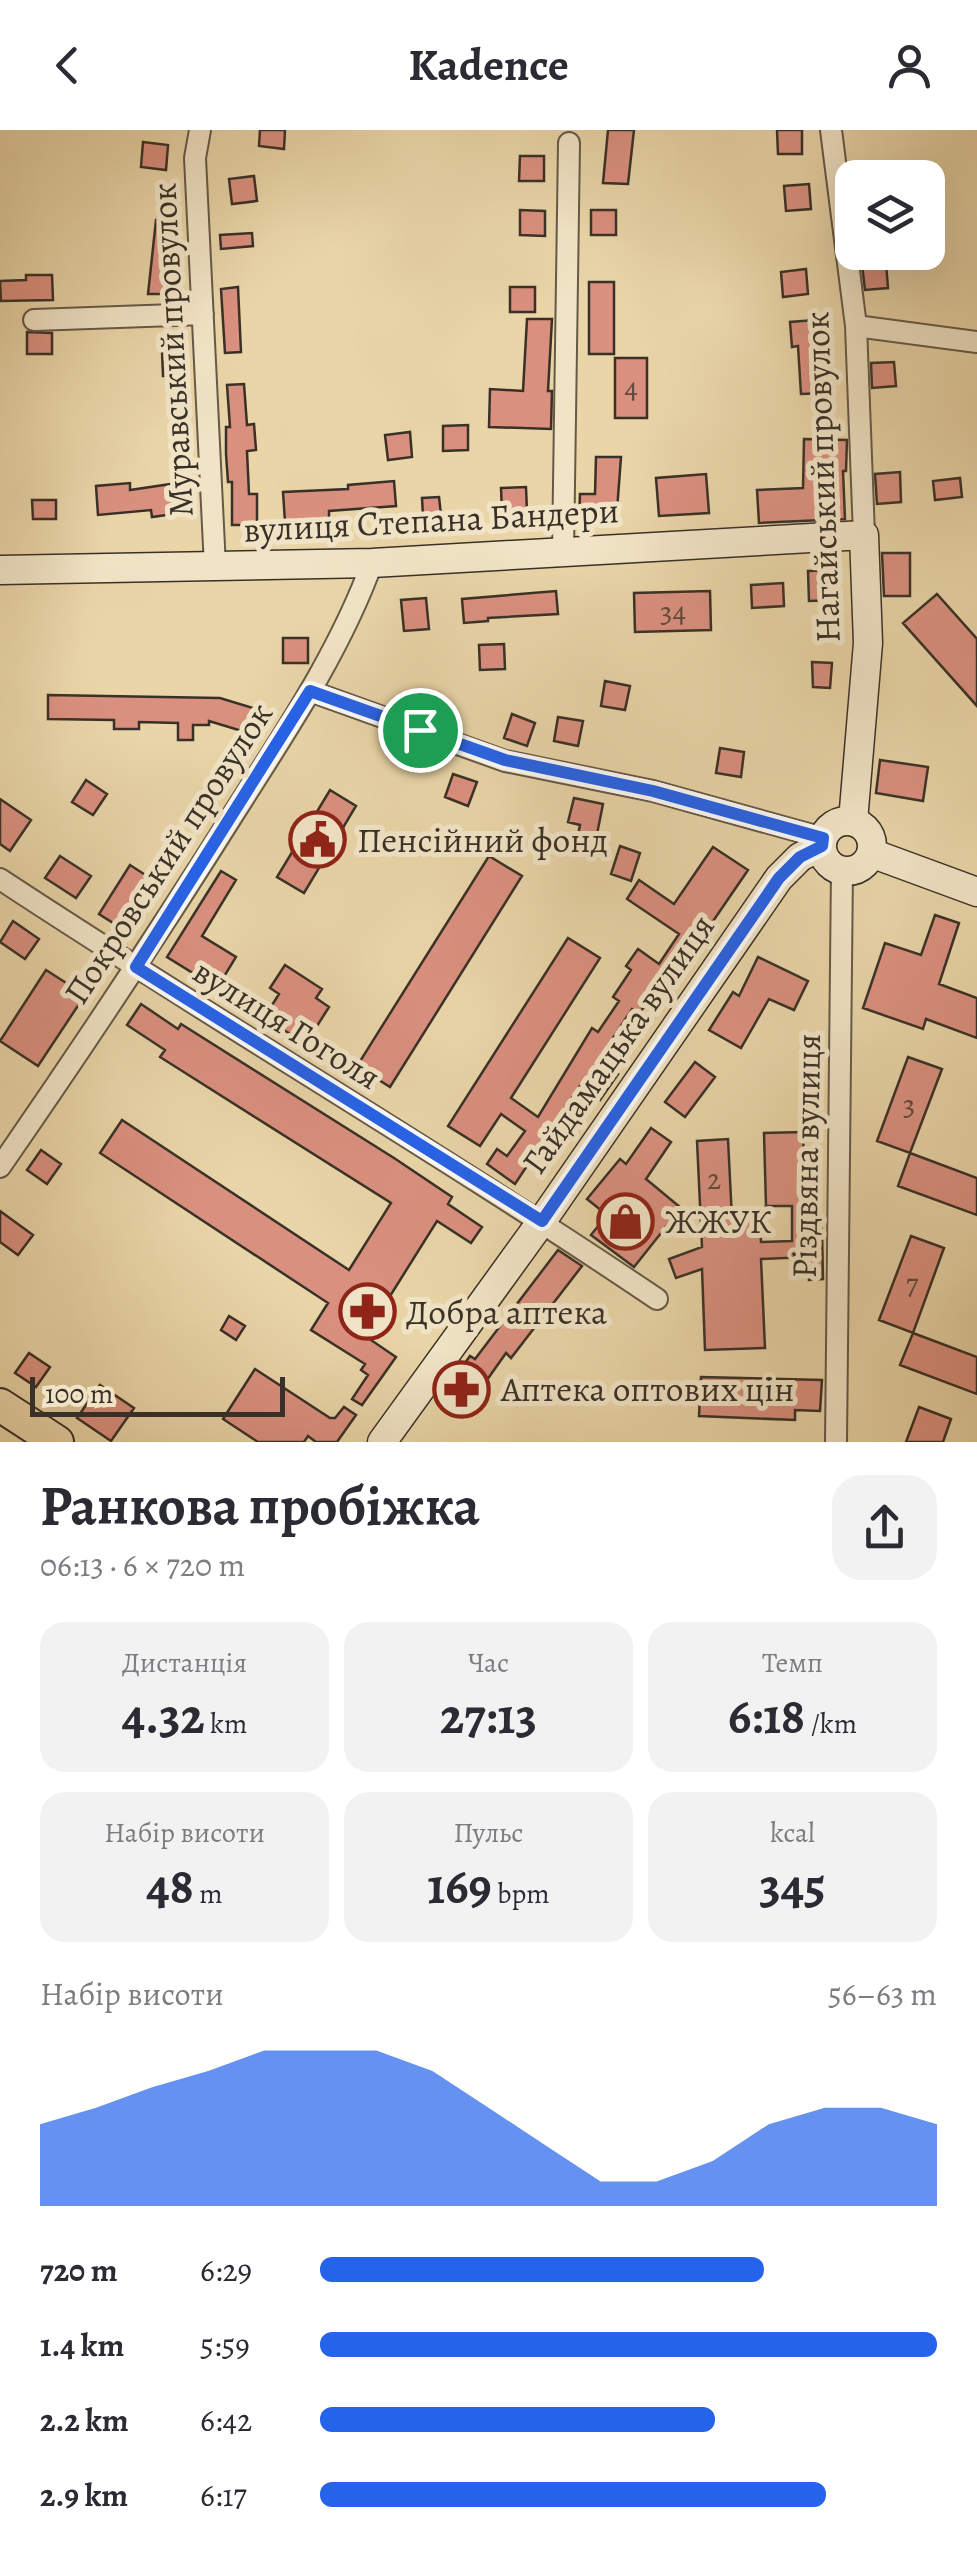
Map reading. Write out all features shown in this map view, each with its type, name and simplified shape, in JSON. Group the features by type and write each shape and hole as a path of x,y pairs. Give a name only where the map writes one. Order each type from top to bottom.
{"main road":[{"path":"0,1405 56,1442"}],"street":[{"name":"Муравський провулок","path":"200,130 195,158 214,567"},
{"name":"Нагайський провулок","path":"831,130 856,326 868,643 853,821"},
{"path":"563,553 569,143"},
{"path":"34,320 203,314"},
{"path":"856,326 977,342"},
{"name":"вулиця Степана Бандери","path":"0,570 372,563 864,535"},
{"name":"Покровський провулок","path":"0,1168 136,967 310,691 372,563"},
{"path":"310,691 505,760 653,791 822,842"},
{"path":"853,821 867,830 871,854 863,866 842,870 826,859 822,842 832,826 853,821"},
{"name":"Гайдамацька вулиця","path":"382,1442 542,1221 779,878 822,842"},
{"path":"871,854 977,892"},
{"name":"Різдвяна вулиця","path":"836,1442 842,870"},
{"name":"вулиця Гоголя","path":"0,879 542,1221 657,1299"}],"building":[{"path":"260,130 285,130 284,149 259,146"},
{"path":"608,130 634,130 628,184 603,183"},
{"path":"777,130 802,130 802,154 778,154"},
{"path":"143,142 168,145 166,170 141,167"},
{"path":"520,156 544,156 544,181 519,181"},
{"path":"254,176 257,201 232,204 229,179"},
{"path":"809,184 811,209 786,211 784,186"},
{"path":"520,210 545,211 545,236 520,235"},
{"path":"591,210 616,210 616,235 591,235"},
{"path":"156,220 181,221 179,246 174,246 173,294 148,294"},
{"path":"252,233 253,246 221,249 220,235"},
{"path":"806,269 808,294 783,297 781,272"},
{"path":"863,270 887,270 888,288 865,290"},
{"path":"26,275 52,275 53,300 1,301 0,281 26,280"},
{"path":"589,282 614,282 614,354 589,354"},
{"path":"238,287 241,352 225,353 221,289"},
{"path":"510,287 535,287 535,312 510,312"},
{"path":"527,319 552,319 548,391 552,391 551,429 489,427 490,389 523,391"},
{"path":"815,320 818,368 824,368 826,393 801,394 798,346 792,347 790,322"},
{"path":"27,332 52,333 52,354 27,354"},
{"path":"187,350 188,375 163,376 162,351"},
{"path":"615,358 647,358 647,418 615,418"},
{"path":"894,362 896,386 872,388 871,363"},
{"path":"244,384 247,425 254,424 256,450 247,451 249,494 257,494 257,525 232,525 232,482 228,482 227,385"},
{"path":"468,425 468,450 443,451 443,426"},
{"path":"410,432 412,457 388,460 385,435"},
{"path":"804,439 847,440 843,471 845,519 759,523 757,490 803,488"},
{"path":"596,457 621,457 616,524 579,523 580,494 595,494"},
{"path":"900,472 901,502 877,504 875,474"},
{"path":"706,474 709,513 659,516 656,478"},
{"path":"960,478 962,497 935,500 933,481"},
{"path":"191,481 195,511 152,517 151,510 98,515 96,486 130,483 130,490"},
{"path":"394,481 396,506 329,511 329,520 285,522 283,492 348,489 348,485"},
{"path":"526,487 527,512 502,513 501,488"},
{"path":"439,497 441,515 423,516 422,498"},
{"path":"32,500 56,500 56,519 33,519"},
{"path":"882,553 910,553 910,596 884,596"},
{"path":"837,570 838,600 809,601 808,571"},
{"path":"783,583 784,606 752,608 751,585"},
{"path":"556,591 558,614 464,623 462,599"},
{"path":"710,591 711,630 635,632 634,593"},
{"path":"937,594 977,639 977,706 903,623"},
{"path":"426,598 429,629 404,631 401,600"},
{"path":"283,638 308,638 308,663 283,663"},
{"path":"504,644 505,669 480,670 479,645"},
{"path":"812,662 832,663 830,688 813,687"},
{"path":"605,681 630,686 625,710 601,706"},
{"path":"48,695 220,698 253,708 245,732 209,721 209,725 193,725 193,740 178,740 178,723 139,722 139,729 114,729 114,720 48,719"},
{"path":"512,714 535,723 527,746 504,738"},
{"path":"558,717 583,721 578,746 554,741"},
{"path":"720,748 744,752 741,777 716,773"},
{"path":"880,760 928,767 923,801 876,793"},
{"path":"453,774 477,782 468,806 445,797"},
{"path":"86,780 107,794 93,815 72,802"},
{"path":"330,790 356,806 304,893 277,877 300,839 294,836 303,821 309,825"},
{"path":"574,798 603,804 593,854 575,850 580,825 568,822"},
{"path":"0,799 31,820 10,851 0,844"},
{"path":"620,846 640,853 631,881 611,874"},
{"path":"713,847 748,870 696,946 690,942 639,1014 632,1009 598,1061 618,1074 600,1100 580,1086 515,1184 487,1164 497,1149 507,1156 525,1131 501,1114 480,1146 448,1126 568,938 600,958 511,1098 538,1117 592,1028 598,1032 619,1001 613,997 631,970 626,966 638,949 659,964 679,934 627,899 639,880 674,904"},
{"path":"60,856 91,876 76,898 45,878"},
{"path":"489,856 522,876 390,1087 357,1066"},
{"path":"130,865 147,876 142,883 155,891 129,933 99,914"},
{"path":"221,871 236,880 202,936 236,957 217,988 167,957"},
{"path":"935,915 959,923 939,984 977,998 977,1038 926,1019 923,1029 863,1008 885,943 921,955"},
{"path":"13,921 39,939 25,959 0,942"},
{"path":"758,957 808,981 794,1010 769,999 741,1048 709,1030 733,992 739,996"},
{"path":"285,965 322,989 316,998 329,1007 312,1034 298,1025 292,1035 264,1018 279,994 270,988"},
{"path":"46,970 85,995 38,1066 0,1041"},
{"path":"141,1004 178,1029 181,1024 394,1158 452,1197 448,1204 482,1227 471,1243 437,1221 365,1336 396,1357 362,1405 352,1399 368,1375 361,1370 365,1364 311,1330 328,1303 100,1153 122,1120 349,1270 391,1203 160,1057 165,1050 127,1025"},
{"path":"908,1057 942,1069 910,1153 877,1141"},
{"path":"695,1062 715,1077 685,1117 665,1102"},
{"path":"651,1128 671,1142 646,1179 681,1208 634,1267 591,1235 607,1215 587,1199 620,1159 626,1164"},
{"path":"803,1132 806,1230 822,1229 823,1279 809,1280 808,1257 761,1259 765,1348 705,1350 702,1269 676,1278 669,1259 702,1247 697,1141 728,1139 732,1219 760,1218 761,1242 792,1241 792,1206 766,1206 764,1133"},
{"path":"41,1150 61,1164 47,1184 27,1170"},
{"path":"910,1153 977,1178 977,1215 898,1186"},
{"path":"0,1211 33,1235 18,1255 0,1242"},
{"path":"911,1236 944,1248 913,1333 879,1320"},
{"path":"558,1250 582,1266 511,1358 506,1353 463,1414 440,1398 470,1356 475,1359"},
{"path":"229,1316 245,1326 236,1340 221,1330"},
{"path":"913,1333 977,1357 977,1394 900,1365"},
{"path":"29,1353 50,1367 36,1387 15,1373"},
{"path":"255,1369 330,1418 335,1418 344,1407 356,1415 337,1442 316,1442 308,1436 304,1442 258,1442 223,1419"},
{"path":"701,1377 822,1380 820,1411 795,1410 795,1420 699,1416"},
{"path":"100,1385 134,1408 111,1441 77,1418"},
{"path":"919,1407 951,1419 943,1442 906,1442"}],"place":[{"name":"Пенсійний фонд","path":"318,840"},
{"name":"ЖЖУК","path":"626,1221"},
{"name":"Добра аптека","path":"367,1312"},
{"name":"Аптека оптових цін","path":"462,1389"}],"route":[{"path":"310,691 420,730 505,760 653,791 823,838 822,846 800,857 779,878 542,1221 136,967 310,691"}]}
